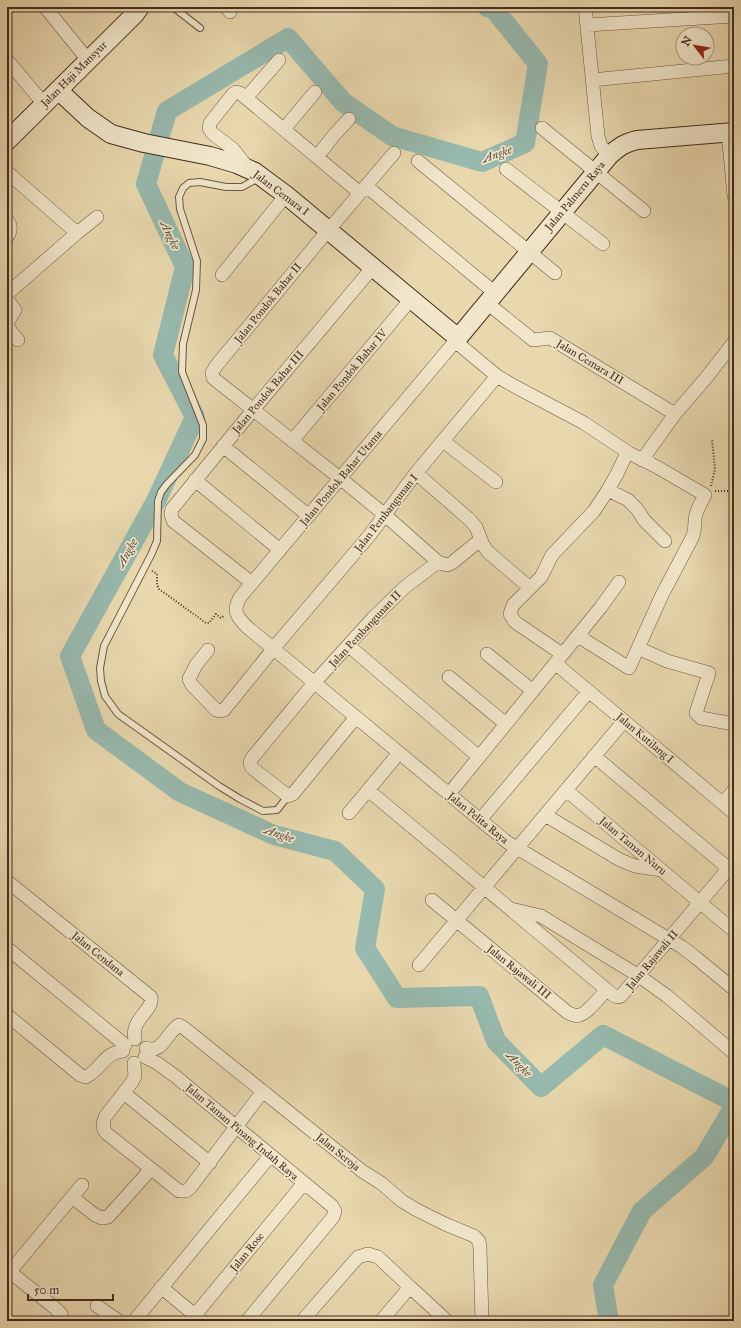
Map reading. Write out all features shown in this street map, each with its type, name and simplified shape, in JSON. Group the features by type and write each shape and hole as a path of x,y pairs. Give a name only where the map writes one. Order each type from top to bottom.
{"street":[{"path":"45,7 88,60"},
{"name":"Jalan Haji Mansyur","path":"7,141 140,7"},
{"path":"585,7 598,136 602,146 609,156"},
{"path":"587,25 702,12 734,16"},
{"path":"7,60 44,104"},
{"path":"255,172 233,149 212,133 209,128 210,123 232,94 236,92 246,98 279,60"},
{"path":"592,80 734,66"},
{"name":"Jalan Cemara I","path":"58,90 88,118 116,136 225,160 255,172 411,299 497,376 584,423 629,453 657,467 705,495 698,510 695,531 692,538 662,595 638,648"},
{"path":"284,129 315,92"},
{"name":"Jalan Cemara III","path":"246,98 317,157 363,189 491,298 533,340 550,338 675,414"},
{"path":"317,157 349,119"},
{"path":"542,128 644,212"},
{"path":"731,132 734,196"},
{"name":"Jalan Palmeru Raya","path":"457,340 562,212 618,147 637,140 731,132"},
{"name":"Jalan Pondok Bahar II","path":"253,410 213,378 212,373 216,366 328,230 394,153"},
{"path":"418,161 555,274"},
{"path":"506,169 603,244"},
{"path":"7,172 77,232"},
{"path":"222,274 286,196"},
{"path":"7,294 77,232 97,217"},
{"path":"7,220 10,223 11,231 7,237"},
{"name":"Jalan Pondok Bahar III","path":"252,583 173,521 171,514 172,509 373,267"},
{"path":"7,299 15,310 7,323"},
{"name":"Jalan Pondok Bahar IV","path":"292,441 411,299"},
{"path":"7,327 18,340"},
{"name":"Jalan Pondok Bahar Utama","path":"237,603 252,583 457,340"},
{"path":"642,460 675,414 734,342"},
{"name":"Jalan Pembangunan I","path":"208,650 196,665 189,679 192,686 216,710 220,711 224,710 273,649 369,536 416,473 497,376"},
{"path":"253,410 385,515 438,562 447,565 452,563 480,540"},
{"path":"443,441 496,482"},
{"path":"223,446 309,516"},
{"path":"416,473 470,520 476,527 482,545 493,557 530,588 541,577 552,555 594,511 617,474 624,457 629,453"},
{"path":"195,480 280,550"},
{"path":"608,490 624,498 637,509 644,520 665,541"},
{"name":"Jalan Pembangunan II","path":"288,796 252,768 250,763 252,758 314,683 373,618 405,587 438,562"},
{"path":"448,794 602,607 619,582"},
{"name":"Jalan Kutilang I","path":"530,588 513,606 510,614 515,622 559,659 589,691 734,813"},
{"name":"Jalan Pelita Raya","path":"237,603 235,608 237,616 242,622 507,842 696,957 734,989"},
{"path":"578,636 629,668 638,648 667,661 709,673 696,713 701,718 734,724"},
{"path":"349,646 479,757"},
{"path":"488,654 533,691"},
{"path":"449,677 506,724"},
{"path":"480,820 589,691"},
{"path":"288,796 293,794 356,717"},
{"path":"419,965 624,721"},
{"path":"350,813 399,753"},
{"path":"594,756 732,868"},
{"name":"Jalan Rajawali II","path":"368,790 616,997 619,997 639,976 700,902 732,868"},
{"name":"Jalan Taman Nuru","path":"566,790 734,931"},
{"path":"723,803 734,790"},
{"path":"545,815 620,860 635,866 662,870"},
{"path":"620,860 630,844"},
{"name":"Jalan Cendana","path":"7,881 151,997 151,1003 135,1026 134,1034 128,1045"},
{"name":"Jalan Rajawali III","path":"432,900 567,1012 574,1016 580,1016 607,990"},
{"path":"508,908 541,916 639,976 667,996 734,1053"},
{"path":"7,948 128,1045"},
{"path":"9,1021 80,1075 86,1077 91,1074 109,1055 140,1040 144,1043 142,1056 135,1076 105,1117 103,1130 175,1189 182,1191 190,1188 263,1092"},
{"name":"Jalan Seroja","path":"142,1056 160,1046 179,1025 362,1171 381,1183 405,1203 445,1224 474,1236 479,1241 480,1248 482,1321"},
{"path":"128,1045 126,1059 142,1056"},
{"name":"Jalan Taman Pinang Indah Raya","path":"142,1056 157,1062 175,1076 332,1206 335,1211 333,1217 247,1321"},
{"path":"124,1093 210,1162"},
{"path":"134,1321 270,1156"},
{"path":"72,1197 95,1215 102,1218 108,1217 151,1169"},
{"name":"Jalan Rose","path":"196,1319 304,1183"},
{"path":"63,1321 61,1314 55,1308 8,1274 82,1185"},
{"path":"302,1321 358,1257 368,1254 378,1257 447,1321"},
{"path":"161,1287 196,1319"},
{"path":"381,1321 410,1287"},
{"path":"97,1306 119,1321"}],"lane":[{"path":"173,7 200,28"},
{"path":"255,172 242,187 226,187 200,182 189,183 183,188 179,196 180,209 197,261 196,290 183,344 182,372 203,425 203,439 195,455 166,484 161,492 158,501 156,541 151,555 104,646 100,668 101,682 105,696 118,714 198,772 240,799 263,811 277,810 288,796"}],"path":[{"path":"712,440 715,469 710,491 734,491"},
{"path":"145,567 156,574 159,590 206,623 209,622 216,614 221,618 237,603"}],"waterway":[{"name":"Angke","path":"487,7 494,9 538,64 525,143 482,162 392,136 343,102 288,38 167,111 146,184 185,267 163,355 195,417 156,501 70,656 96,730 180,792 274,835 335,851 375,889 365,948 397,998 479,996 496,1041 541,1087 603,1035 734,1102"},
{"name":"Angke","path":"609,1321 603,1285 642,1211 704,1157 734,1107"}]}
